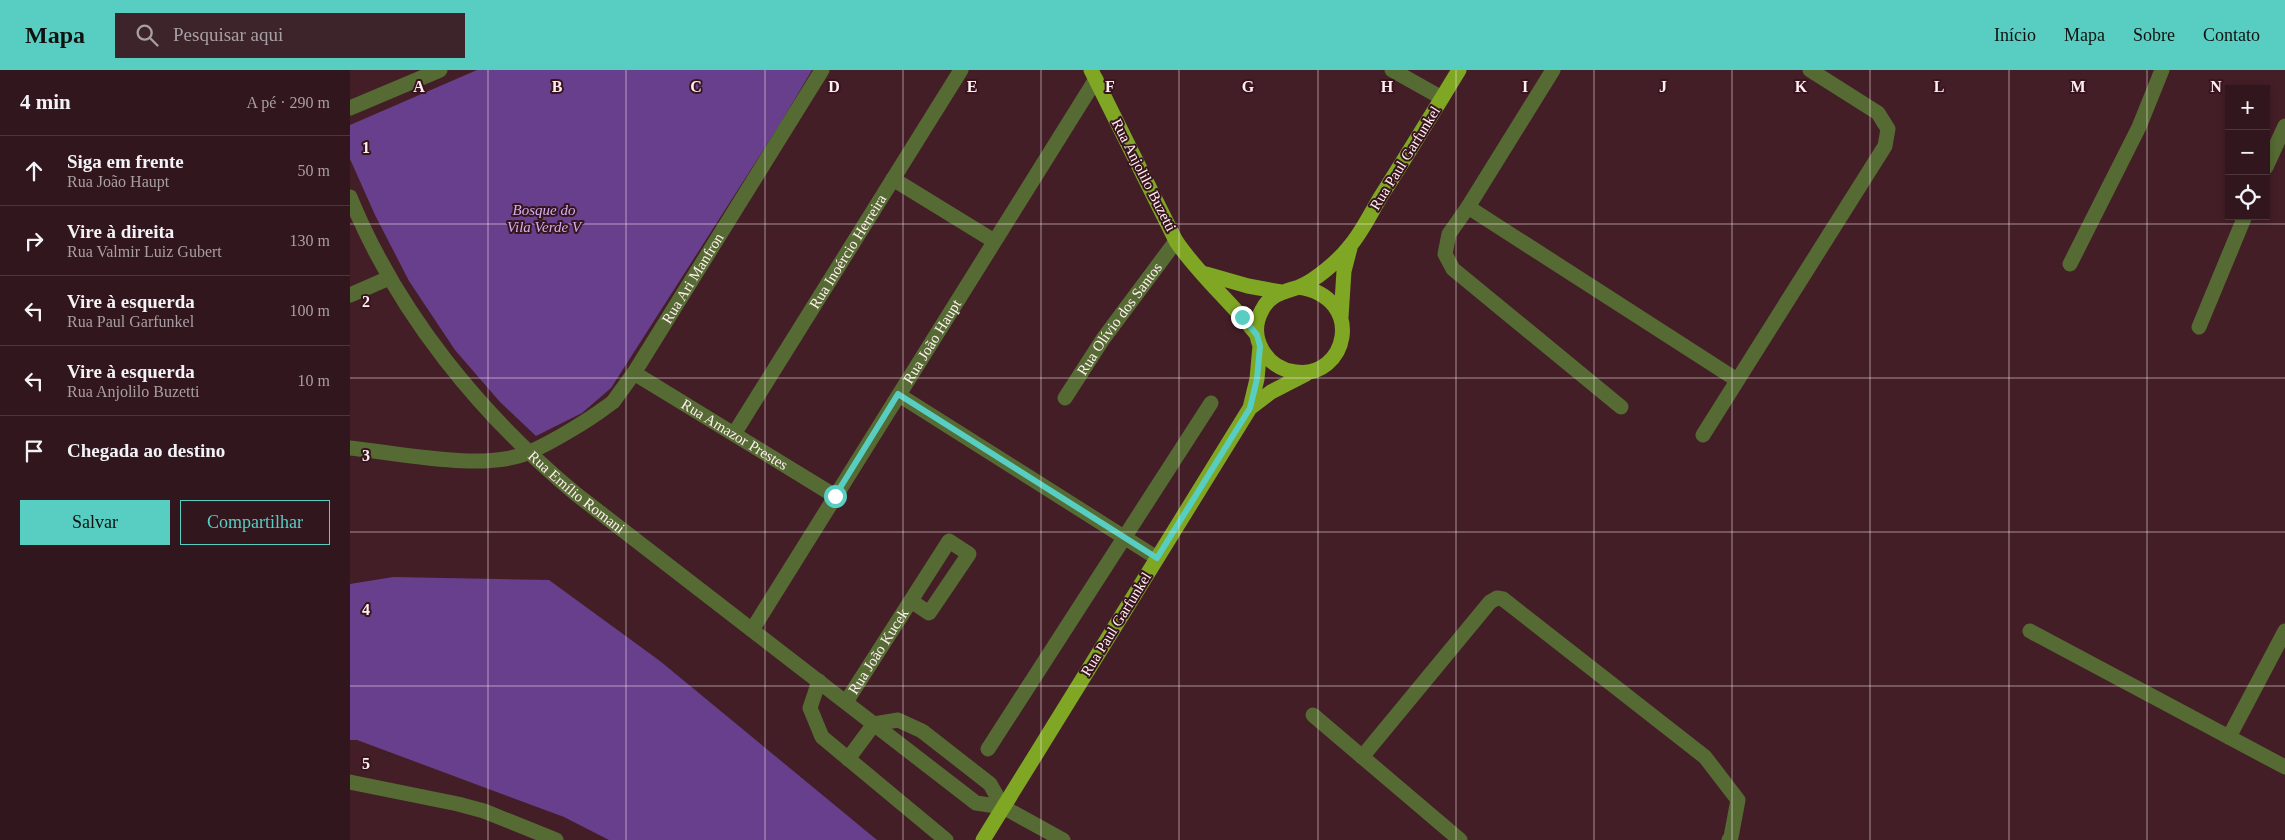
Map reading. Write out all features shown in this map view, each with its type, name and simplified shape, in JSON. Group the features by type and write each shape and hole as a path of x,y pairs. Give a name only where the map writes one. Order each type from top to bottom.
{"main road":[{"name":"Rua Paul Garfunkel","path":"1299,287 1325,270 1350,247 1459,70"},
{"name":"Rua Anjolilo Buzetti","path":"1093,75 1176,241 1193,265 1204,274 1258,340"},
{"name":"Rua Paul Garfunkel","path":"1341,318 1344,271 1350,247"},
{"path":"1204,274 1248,286 1281,292"},
{"path":"1299,287 1313,289 1326,296 1336,306 1341,318 1343,332 1340,346 1333,358 1322,367 1309,372 1297,373 1274,365 1266,356 1258,340 1258,322 1262,310 1270,299 1281,292 1299,287"},
{"name":"Rua Paul Garfunkel","path":"982,840 1250,408 1257,379 1258,340"},
{"name":"Rua Paul Garfunkel","path":"1250,408 1282,385 1309,372"}],"street":[{"path":"350,108 440,70"},
{"name":"Rua Ari Manfron","path":"529,453 613,402 634,373 822,70"},
{"name":"Rua Inoércio Herreira","path":"734,434 960,70"},
{"path":"1392,70 1442,98"},
{"path":"1554,70 1449,234 1445,254 1453,269 1621,407"},
{"path":"1703,435 1885,146 1888,129 1878,113 1810,70"},
{"path":"2070,264 2139,127 2162,70"},
{"name":"Rua João Haupt","path":"752,630 994,241 1093,75"},
{"path":"2270,158 2285,126"},
{"path":"893,179 994,241"},
{"name":"Rua Emílio Romani","path":"350,197 373,249 389,278 451,366 496,419 529,453 576,494 976,803 1003,807 1063,840"},
{"path":"1468,207 1737,380"},
{"path":"2199,327 2243,220"},
{"name":"Rua Olívio dos Santos","path":"1065,398 1103,339 1176,241"},
{"path":"350,295 389,278"},
{"name":"Rua Amazor Prestes","path":"634,373 835,496"},
{"path":"898,394 1157,558"},
{"path":"988,749 1211,403"},
{"path":"350,448 466,461 529,453"},
{"path":"1362,757 1490,602 1497,598 1503,599 1705,757 1738,800 1729,840"},
{"name":"Rua João Kucek","path":"846,702 911,601"},
{"path":"2030,631 2285,767"},
{"path":"2229,737 2285,631"},
{"path":"819,681 810,708 822,738 946,840"},
{"path":"1313,715 1460,840"},
{"path":"848,759 874,724 898,720 922,731 990,784 1003,807"},
{"path":"350,782 458,804 499,817 556,840"}],"green space":[{"name":"Bosque do Vila Verde V","path":"477,70 812,70 780,124 611,388 582,413 536,436 500,402 455,350 409,281 375,215 350,159 350,125"},
{"path":"393,577 549,580 660,661 877,840 609,840 564,817 357,740 350,740 350,584"}],"route":[{"path":"835,496 898,394 1157,558 1250,408 1257,379 1260,346 1257,335 1242,317"}]}
